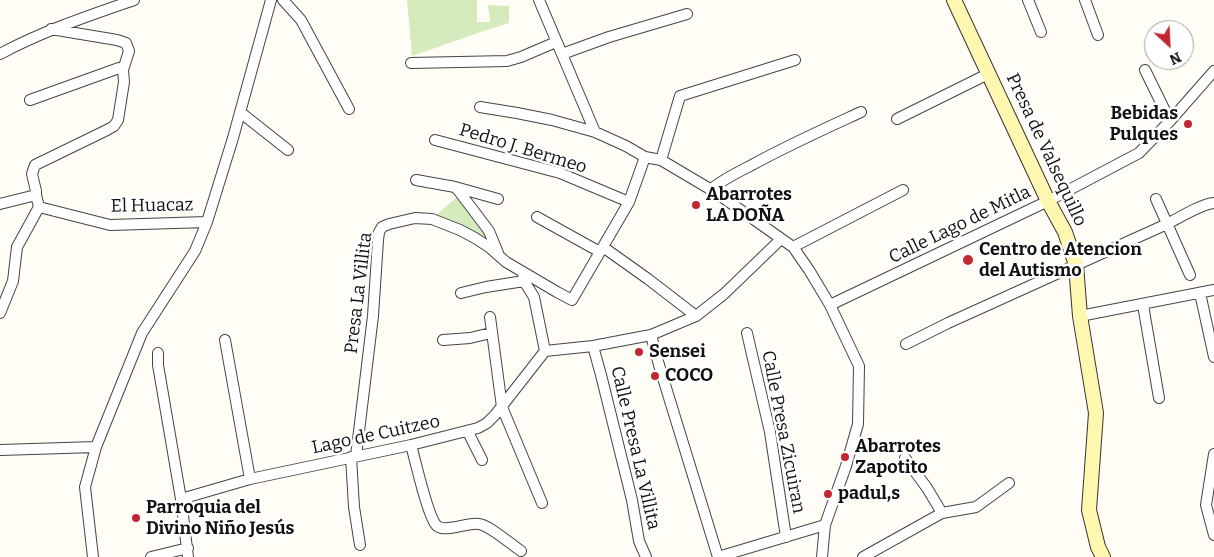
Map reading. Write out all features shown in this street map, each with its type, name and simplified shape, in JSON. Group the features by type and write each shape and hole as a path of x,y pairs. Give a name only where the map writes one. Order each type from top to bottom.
{"street":[{"path":"0,54 25,40 52,29 134,0"},
{"path":"93,557 85,487 96,447 142,334 195,251 207,222 271,0"},
{"path":"283,0 301,20 349,109"},
{"path":"539,0 595,132"},
{"path":"1028,0 1041,32"},
{"path":"1085,0 1098,36"},
{"name":"Presa de Valsequillo","path":"954,1 1048,201 1066,232 1076,265 1080,316 1096,413 1089,510 1098,546 1103,557"},
{"path":"562,54 610,37 687,14"},
{"path":"0,313 12,280 17,247 39,207 32,174 35,165 114,126 118,120 124,82 123,70 129,51 126,43 52,29"},
{"path":"411,62 507,61 556,42"},
{"path":"661,160 680,96 794,60"},
{"path":"30,100 118,68 123,70"},
{"path":"1145,70 1170,121"},
{"name":"Calle Lago de Mitla","path":"830,305 1048,201 1139,153 1214,72"},
{"path":"897,119 988,74"},
{"path":"480,107 552,120 595,132 645,157 661,160 710,190 793,247 830,305 859,366 858,424 846,466 825,525 822,557"},
{"path":"240,112 288,150"},
{"path":"710,190 761,160 820,130 862,112"},
{"name":"Pedro J. Bermeo","path":"435,140 560,173 629,202"},
{"path":"601,250 629,202 645,157"},
{"path":"416,180 455,187 498,199"},
{"path":"455,187 489,231 501,259"},
{"path":"793,247 903,190"},
{"path":"0,204 36,195"},
{"path":"1156,199 1190,275"},
{"path":"906,344 948,323 1214,203"},
{"name":"El Huacaz","path":"39,207 110,225 207,222"},
{"path":"537,216 601,250 648,279 696,316"},
{"name":"Presa La Villita","path":"354,456 373,316 378,240 382,227 415,218 432,219 475,238 489,247 524,277 572,300 601,250"},
{"path":"461,293 524,277 534,297 545,351 593,346 651,335 696,316 724,294 781,239"},
{"path":"1080,316 1214,290"},
{"path":"534,297 556,292"},
{"path":"1200,293 1214,357"},
{"path":"1143,305 1159,398"},
{"path":"490,317 502,407 542,502"},
{"path":"443,340 470,338 491,333"},
{"name":"Calle Presa Zicuiran","path":"747,333 770,432 786,537"},
{"path":"651,335 718,557 825,525"},
{"path":"225,340 250,479"},
{"name":"Calle Presa La Villita","path":"593,346 630,490 640,541 646,557"},
{"name":"Lago de Cuitzeo","path":"181,499 250,479 411,445 478,428 487,423 502,407 545,351"},
{"path":"151,557 188,552 158,365 158,353"},
{"path":"468,432 482,460"},
{"path":"411,445 426,498 437,525 442,528 448,528 479,524 495,532 521,551"},
{"path":"0,450 96,447"},
{"path":"1214,454 1206,505 1214,535"},
{"path":"354,456 354,507 360,545"},
{"path":"905,458 927,488 942,514"},
{"path":"863,557 942,514 976,507 1009,483"}],"green space":[{"path":"407,0 477,0 477,22 490,22 488,5 509,6 509,23 412,56"},
{"path":"458,196 485,228 493,246 434,217"}],"place":[{"name":"Bebidas Pulques","path":"1188,124"},
{"name":"Abarrotes LA DOÑA","path":"696,205"},
{"name":"Centro de Atencion del Autismo","path":"968,260"},
{"name":"Sensei","path":"639,352"},
{"name":"COCO","path":"655,376"},
{"name":"Abarrotes Zapotito","path":"845,457"},
{"name":"padul,s","path":"828,494"},
{"name":"Parroquia del Divino Niño Jesús","path":"136,518"}]}
